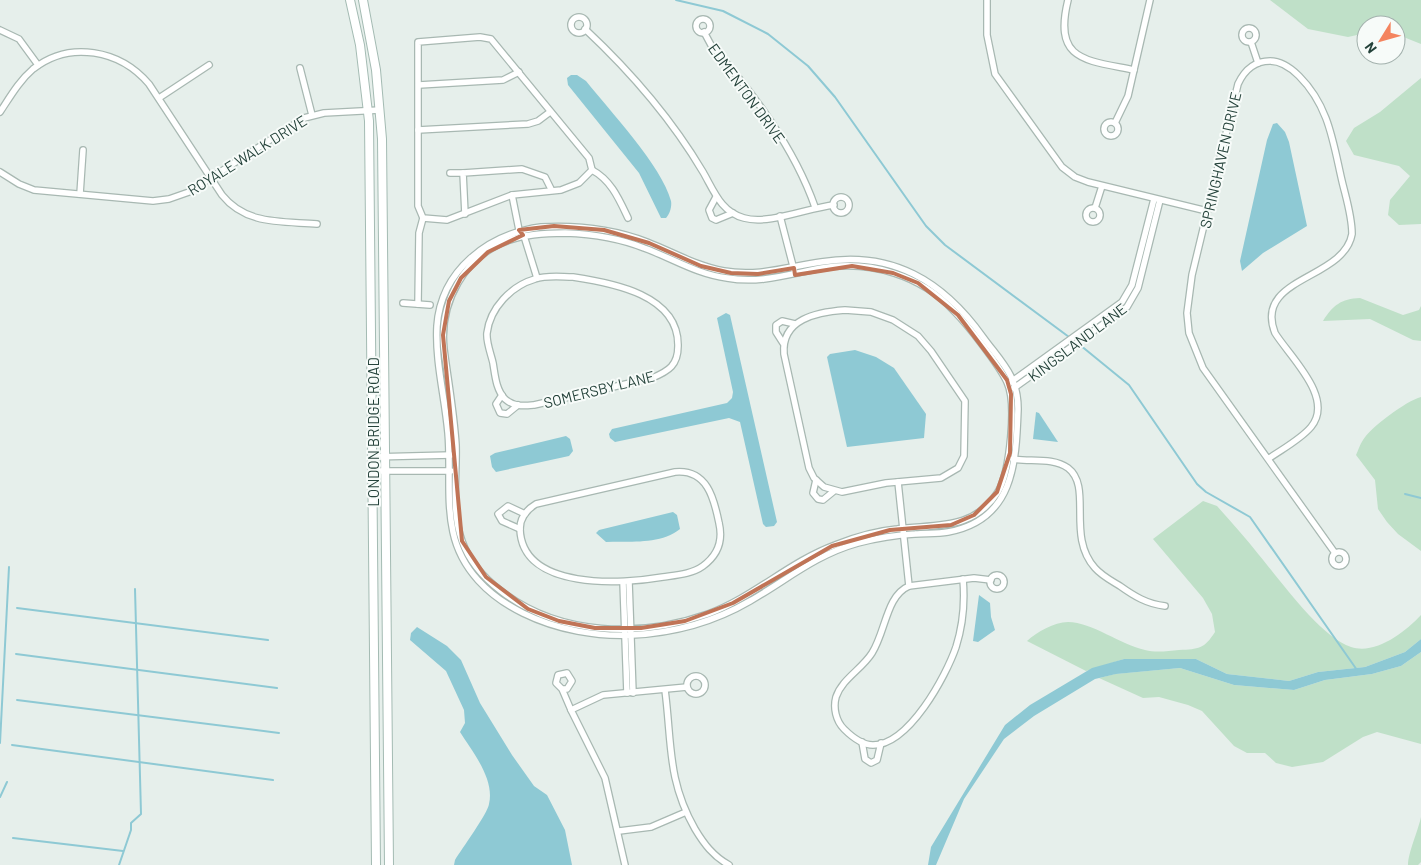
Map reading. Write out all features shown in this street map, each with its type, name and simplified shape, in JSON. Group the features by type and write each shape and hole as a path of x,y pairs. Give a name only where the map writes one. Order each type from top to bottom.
{"main road":[{"name":"LONDON BRIDGE ROAD","path":"350,0 360,45 369,111 376,865"},
{"name":"LONDON BRIDGE ROAD","path":"363,0 370,35 380,110 383,181 389,865"}],"street":[{"path":"986,0 985,16 989,54 1000,82 1056,161 1081,180 1207,211"},
{"path":"1068,0 1063,31 1065,39 1072,50 1090,61 1134,70"},
{"path":"1115,123 1126,100 1150,0"},
{"path":"0,30 19,39 38,65"},
{"path":"585,30 621,64 659,107 689,149 722,206 733,213 752,220 834,205"},
{"name":"EDMENTON DRIVE","path":"704,32 711,45 769,118 796,165 815,207"},
{"path":"418,304 419,233 423,218 418,206 418,42 480,37 491,40 589,158 592,170 602,175 614,190 628,218"},
{"path":"1251,42 1258,63 1272,61 1287,66 1306,83 1320,102 1330,128 1352,227 1351,240 1345,252 1330,264 1286,290 1276,301 1273,308 1272,322 1275,333 1314,389 1319,406 1317,418 1310,428 1268,459"},
{"path":"0,112 20,81 38,65 55,57 71,53 88,52 108,56 135,70 159,98 210,178 232,207 251,217 317,224"},
{"name":"SPRINGHAVEN DRIVE","path":"1258,63 1244,73 1238,84 1188,294 1189,333 1203,368 1335,553"},
{"path":"159,98 208,65"},
{"path":"300,68 312,115"},
{"path":"419,85 503,80 518,72"},
{"name":"ROYALE WALK DRIVE","path":"0,172 34,190 161,201 183,195 282,130 312,115 380,110"},
{"path":"418,130 528,124 538,121 550,112"},
{"path":"80,194 83,150"},
{"path":"450,173 522,169 545,177 552,189"},
{"path":"423,218 447,220 512,195 571,187 579,183 592,170"},
{"path":"463,173 466,214"},
{"path":"1095,208 1102,186"},
{"path":"512,195 519,230 524,236 536,278"},
{"path":"716,197 710,210 712,218 716,220 733,213"},
{"name":"KINGSLAND LANE","path":"1009,387 1126,307 1138,288 1157,199"},
{"path":"780,216 794,271"},
{"path":"453,455 437,342 441,306 452,281 468,260 491,242 519,230 554,226 604,230 648,242 701,266 731,272 758,274 824,268 863,267 893,273 918,283 940,297 958,314 1009,387 1012,459"},
{"path":"565,233 607,237 645,248 703,273 724,278 759,280 825,261 860,260 892,266 919,276 942,290 965,313 1016,383 1012,459 1003,495 981,518 951,532 903,531 826,555 793,572 750,601 708,620 670,630 588,634 550,625 516,609 481,582 462,556 453,534 453,455 443,335 449,301 461,278 480,257 504,243 524,236 565,233"},
{"name":"SOMERSBY LANE","path":"573,277 606,282 635,292 658,305 668,312 675,322 678,334 678,356 667,372 652,378 534,405 518,405 507,414 500,412 496,404 502,395 486,335 490,321 507,294 536,278 573,277"},
{"path":"403,303 430,305"},
{"path":"844,310 870,312 893,320 909,329 925,344 962,394 966,407 965,447 958,468 941,478 898,482 848,491 834,491 824,487 816,480 809,468 784,354 783,343 786,334 794,324 806,317 844,310"},
{"path":"783,343 776,332 776,325 782,321 794,324"},
{"path":"502,395 514,405 518,405"},
{"path":"373,457 453,455"},
{"path":"1012,459 1053,462 1072,471 1080,489 1080,534 1089,560 1101,574 1138,598 1165,606"},
{"path":"373,471 453,471"},
{"path":"681,472 700,478 713,496 722,534 715,554 703,566 690,572 626,582 592,581 551,571 530,554 520,529 525,514 538,504 681,472"},
{"path":"816,480 814,495 818,499 825,498 834,491"},
{"path":"898,482 909,586"},
{"path":"520,529 502,521 498,514 508,506 525,514"},
{"path":"963,579 962,620 956,646 945,675 915,717 895,736 872,745 862,742 840,723 835,711 837,695 845,682 869,658 883,634 891,603 899,592 909,586 963,579 990,580"},
{"path":"626,582 630,693"},
{"path":"571,710 603,694 687,687"},
{"path":"562,690 605,778 619,831 625,865"},
{"path":"665,690 673,774 686,812 709,849 729,865"},
{"path":"862,742 864,759 871,763 877,760 881,743"},
{"path":"619,831 651,827 686,812"}],"highlighted area":[{"path":"554,226 604,230 649,243 701,266 731,273 758,274 794,268 795,275 852,266 893,273 918,283 958,315 1007,380 1011,394 1010,453 997,492 974,515 951,525 890,530 832,546 733,603 685,621 641,628 595,628 559,621 528,609 486,577 462,541 443,335 449,301 461,278 488,252 523,235 519,230"}],"green space":[{"path":"1270,0 1421,0 1421,44 1406,38 1406,15 1356,15 1356,35 1348,37 1308,29"},
{"path":"1421,78 1421,224 1399,225 1388,215 1390,200 1410,176 1399,166 1354,155 1346,141 1354,128 1380,112"},
{"path":"1360,298 1403,315 1419,310 1421,306 1421,341 1413,340 1370,319 1323,321 1338,304 1343,301"},
{"path":"1421,397 1421,551 1398,534 1378,509 1375,480 1356,455 1362,442 1373,428 1398,409"},
{"path":"1203,501 1217,506 1249,542 1301,607 1326,632 1339,641 1351,647 1361,649 1380,645 1398,635 1421,615 1421,639 1405,652 1365,667 1318,672 1289,681 1227,674 1196,659 1124,659 1086,671 1027,641 1046,628 1068,622 1087,626 1126,644 1149,651 1192,649 1208,642 1215,632 1212,614 1203,598 1153,539"},
{"path":"1421,652 1421,744 1377,732 1363,737 1323,762 1292,767 1276,763 1265,753 1247,753 1234,746 1202,711 1159,697 1143,698 1099,678 1115,674 1180,668 1234,685 1294,690 1325,680 1372,674 1401,666"},
{"path":"1421,817 1421,862 1418,865 1408,865 1410,854"}],"water":[{"path":"571,75 577,75 586,81 646,155 666,187 671,201 669,214 666,218 661,218 639,173 568,85 567,78"},
{"path":"1277,123 1285,132 1289,142 1307,226 1263,253 1242,271 1240,261 1267,140 1273,124"},
{"path":"726,313 730,315 777,522 774,526 766,527 763,524 740,422 729,418 615,442 610,438 609,434 612,429 727,403 732,398 733,392 717,318"},
{"path":"855,350 876,357 894,368 926,414 924,438 847,447 827,357 830,354"},
{"path":"1036,412 1039,413 1058,442 1033,439"},
{"path":"566,436 570,439 573,451 569,456 496,472 492,467 490,456 495,453"},
{"path":"673,512 677,515 680,529 663,538 644,541 606,542 596,533 599,530"},
{"path":"979,595 990,603 991,617 995,630 978,642 973,641"},
{"path":"417,627 447,646 461,660 480,703 512,755 534,786 547,795 565,830 572,865 454,865 455,860 487,809 490,795 489,785 486,775 460,732 465,723 464,710 446,671 410,640 411,633"},
{"path":"1421,639 1421,652 1401,666 1372,674 1325,680 1294,690 1234,685 1180,668 1116,674 1095,679 1034,716 1004,739 964,799 936,865 928,865 931,847 1005,725 1030,705 1092,668 1124,659 1196,659 1227,674 1289,681 1318,672 1365,667 1405,652"}],"waterway":[{"path":"676,0 723,11 768,34 808,66 835,97 926,226 945,245 1069,337"},
{"path":"1080,345 1129,385 1197,484 1206,492 1250,517 1357,670"},
{"path":"1405,494 1421,498"},
{"path":"0,743 9,567"},
{"path":"119,865 131,830 131,823 141,814 135,589"},
{"path":"17,608 268,640"},
{"path":"16,654 277,688"},
{"path":"17,700 279,733"},
{"path":"12,745 273,780"},
{"path":"0,797 7,782"},
{"path":"13,838 123,851"}]}
